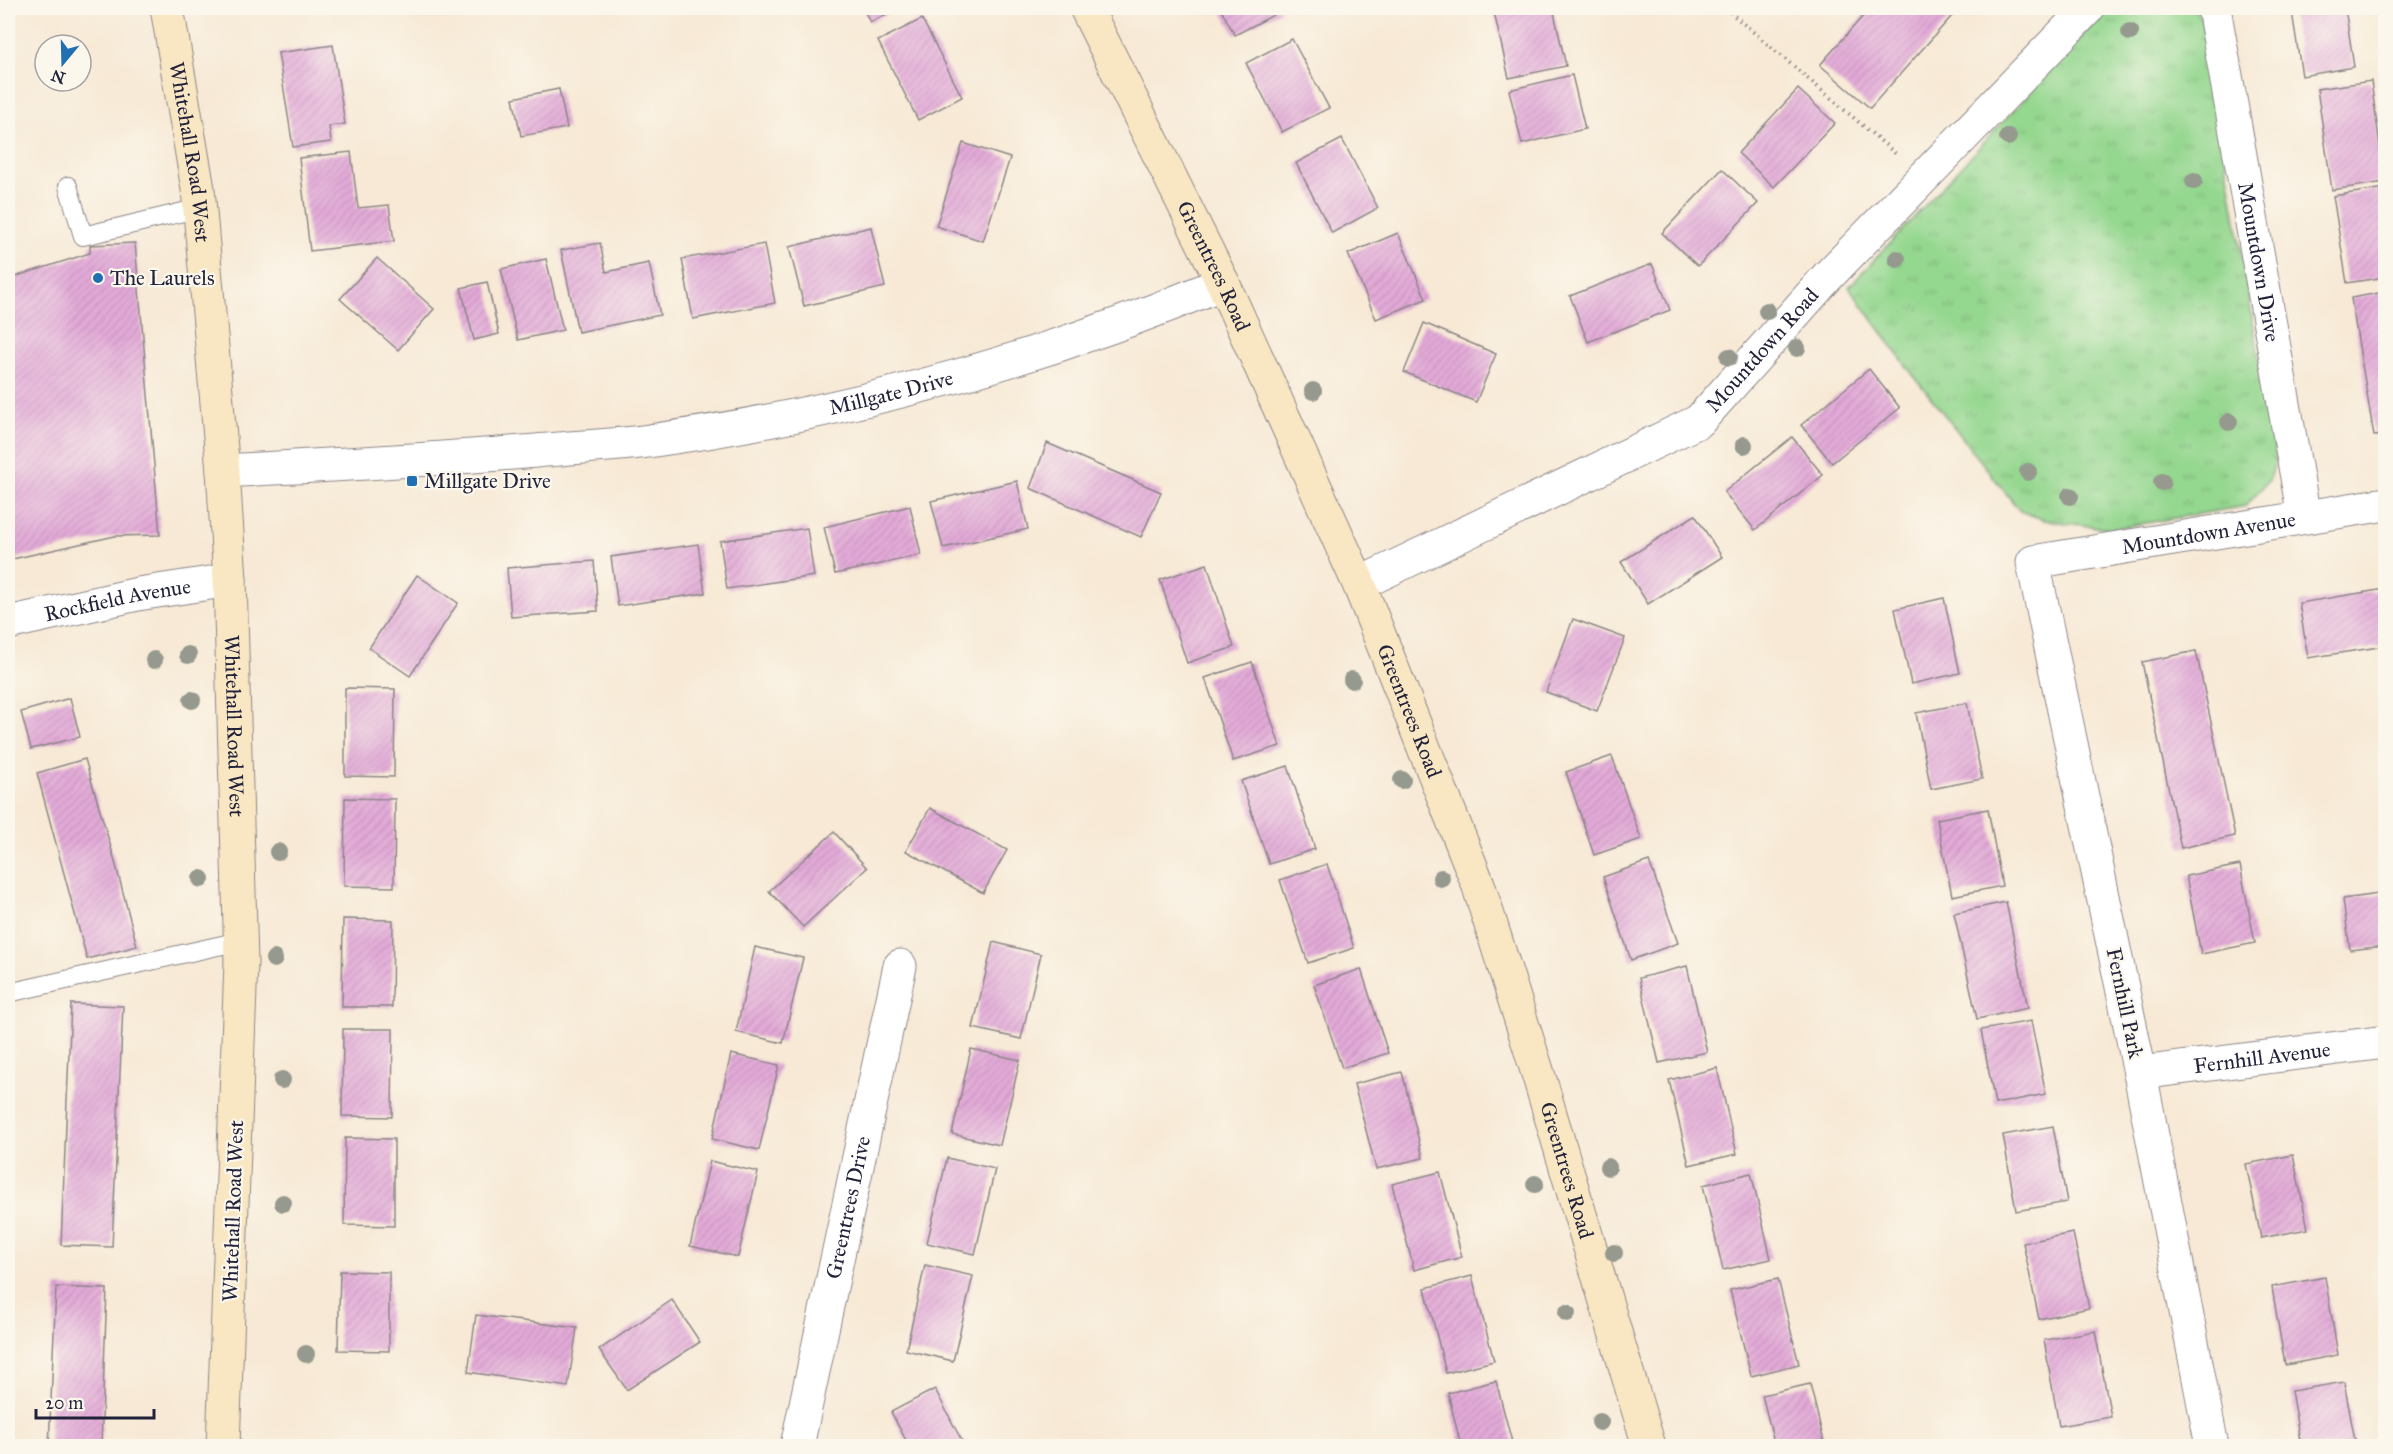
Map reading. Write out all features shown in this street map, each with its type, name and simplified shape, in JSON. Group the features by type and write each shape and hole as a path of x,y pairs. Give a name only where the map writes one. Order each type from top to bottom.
{"main road":[{"name":"Whitehall Road West","path":"167,8 176,49 200,208 224,471 230,580 240,941 229,1446"},
{"name":"Greentrees Road","path":"1086,8 1223,283 1359,584 1478,885 1537,1069 1649,1446"}],"street":[{"name":"Mountdown Road","path":"1359,584 1699,421 1828,276 2088,8"},
{"name":"Mountdown Drive","path":"2214,8 2304,517"},
{"name":"Millgate Drive","path":"224,471 477,456 648,441 822,410 969,373 1098,332 1223,283"},
{"name":"Mountdown Avenue","path":"2033,562 2385,504"},
{"name":"Fernhill Park","path":"2033,562 2140,1073 2212,1446"},
{"name":"Rockfield Avenue","path":"8,623 138,594 230,580"},
{"name":"Greentrees Drive","path":"797,1446 900,966"},
{"name":"Fernhill Avenue","path":"2140,1073 2385,1042"}],"lane":[{"path":"69,186 82,236 200,208"},
{"path":"8,993 240,941"}],"path":[{"path":"1730,12 1899,157"}],"green space":[{"path":"2109,8 2194,8 2202,20 2276,458 2270,479 2246,506 2111,529 2045,520 2020,511 1910,371 1849,287"}],"building":[{"path":"863,8 900,8 870,22"},
{"path":"1220,8 1279,8 1281,11 1235,35"},
{"path":"1493,8 1553,8 1566,66 1509,78"},
{"path":"1870,8 1959,8 1870,108 1820,65"},
{"path":"2318,8 2345,8 2354,67 2302,76 2292,12"},
{"path":"922,19 962,97 918,120 878,41"},
{"path":"1292,39 1329,108 1282,132 1246,63"},
{"path":"333,45 345,124 329,126 331,142 293,147 278,53"},
{"path":"1572,75 1585,129 1522,144 1509,90"},
{"path":"2371,81 2385,182 2332,190 2317,89"},
{"path":"559,89 567,128 521,136 513,98"},
{"path":"1798,89 1835,123 1774,187 1738,153"},
{"path":"1342,139 1378,208 1332,233 1296,163"},
{"path":"963,143 1010,158 983,241 936,226"},
{"path":"351,152 358,208 389,205 394,241 310,251 299,158"},
{"path":"1722,169 1758,203 1698,266 1662,233"},
{"path":"2385,188 2385,277 2347,283 2333,196"},
{"path":"871,227 885,287 804,306 789,247"},
{"path":"1398,233 1426,299 1376,319 1348,254"},
{"path":"135,243 160,535 115,536 8,560 8,279 90,253 90,245"},
{"path":"600,243 606,272 649,263 660,315 578,332 561,250"},
{"path":"764,244 775,303 693,319 682,259"},
{"path":"377,258 434,309 398,350 340,299"},
{"path":"546,259 563,330 518,340 501,269"},
{"path":"1652,264 1670,310 1588,342 1570,296"},
{"path":"487,282 499,334 474,340 461,288"},
{"path":"2385,292 2385,435 2374,436 2351,298"},
{"path":"1424,323 1496,354 1476,402 1404,372"},
{"path":"1869,369 1900,408 1832,463 1801,425"},
{"path":"1792,437 1823,475 1755,530 1724,492"},
{"path":"1047,443 1161,492 1141,537 1030,488"},
{"path":"1017,481 1028,529 943,548 931,501"},
{"path":"910,506 921,555 835,574 824,527"},
{"path":"1695,515 1722,557 1648,604 1621,562"},
{"path":"807,528 814,576 727,589 720,541"},
{"path":"698,544 705,593 618,606 611,557"},
{"path":"594,561 598,611 511,617 507,568"},
{"path":"1207,564 1234,647 1187,663 1160,580"},
{"path":"417,575 458,603 410,676 369,648"},
{"path":"2385,589 2385,646 2308,658 2299,603"},
{"path":"1944,598 1960,673 1911,684 1895,609"},
{"path":"1573,619 1625,638 1597,711 1546,692"},
{"path":"2196,651 2235,836 2181,848 2142,662"},
{"path":"1252,662 1280,746 1233,761 1205,678"},
{"path":"345,688 395,689 394,777 345,776"},
{"path":"70,698 80,737 31,749 21,712"},
{"path":"1967,703 1982,779 1931,789 1916,713"},
{"path":"1612,756 1641,839 1594,855 1566,772"},
{"path":"85,759 137,946 87,959 37,773"},
{"path":"1288,766 1315,849 1269,864 1241,781"},
{"path":"345,798 395,799 394,887 344,886"},
{"path":"930,808 1007,850 983,893 906,851"},
{"path":"1988,809 2002,886 1952,896 1937,819"},
{"path":"834,832 867,868 803,927 769,891"},
{"path":"1649,861 1678,943 1631,960 1603,877"},
{"path":"1327,864 1354,948 1308,963 1280,880"},
{"path":"2240,865 2255,943 2201,954 2186,876"},
{"path":"2385,893 2385,946 2350,950 2343,899"},
{"path":"2006,902 2028,1008 1977,1019 1954,913"},
{"path":"343,919 393,920 392,1007 342,1007"},
{"path":"993,942 1041,954 1021,1039 973,1028"},
{"path":"755,947 803,958 783,1043 736,1032"},
{"path":"1687,966 1707,1052 1659,1063 1639,978"},
{"path":"1361,969 1388,1053 1342,1068 1314,985"},
{"path":"71,1004 123,1006 112,1247 61,1245"},
{"path":"2031,1021 2046,1094 1995,1104 1981,1030"},
{"path":"343,1029 393,1029 392,1117 342,1116"},
{"path":"971,1049 1020,1060 1000,1145 952,1134"},
{"path":"731,1054 779,1065 759,1150 712,1139"},
{"path":"1717,1068 1737,1154 1689,1165 1669,1080"},
{"path":"1402,1072 1423,1158 1376,1169 1354,1084"},
{"path":"2053,1126 2067,1202 2016,1211 2003,1135"},
{"path":"345,1138 394,1139 394,1226 344,1225"},
{"path":"2293,1155 2308,1229 2261,1238 2246,1164"},
{"path":"947,1158 995,1169 975,1254 927,1243"},
{"path":"710,1161 758,1172 738,1257 690,1246"},
{"path":"1440,1172 1462,1257 1414,1270 1392,1184"},
{"path":"1751,1173 1771,1259 1723,1270 1703,1185"},
{"path":"2073,1233 2089,1308 2039,1319 2023,1243"},
{"path":"925,1265 973,1276 953,1361 906,1350"},
{"path":"340,1271 389,1272 389,1351 338,1350"},
{"path":"1472,1276 1494,1361 1446,1373 1425,1288"},
{"path":"2325,1277 2338,1355 2285,1365 2272,1287"},
{"path":"1778,1279 1799,1364 1751,1376 1730,1290"},
{"path":"56,1287 107,1289 101,1446 49,1446"},
{"path":"672,1300 700,1342 627,1390 599,1350"},
{"path":"476,1315 577,1328 568,1387 468,1372"},
{"path":"2095,1331 2111,1417 2059,1426 2044,1340"},
{"path":"1496,1381 1513,1446 1461,1446 1448,1393"},
{"path":"2344,1382 2356,1446 2301,1446 2291,1391"},
{"path":"1810,1384 1825,1446 1775,1446 1762,1395"},
{"path":"935,1389 965,1446 909,1446 891,1412"}],"place":[{"name":"The Laurels","path":"98,278"},
{"name":"Millgate Drive","path":"412,481"}]}
